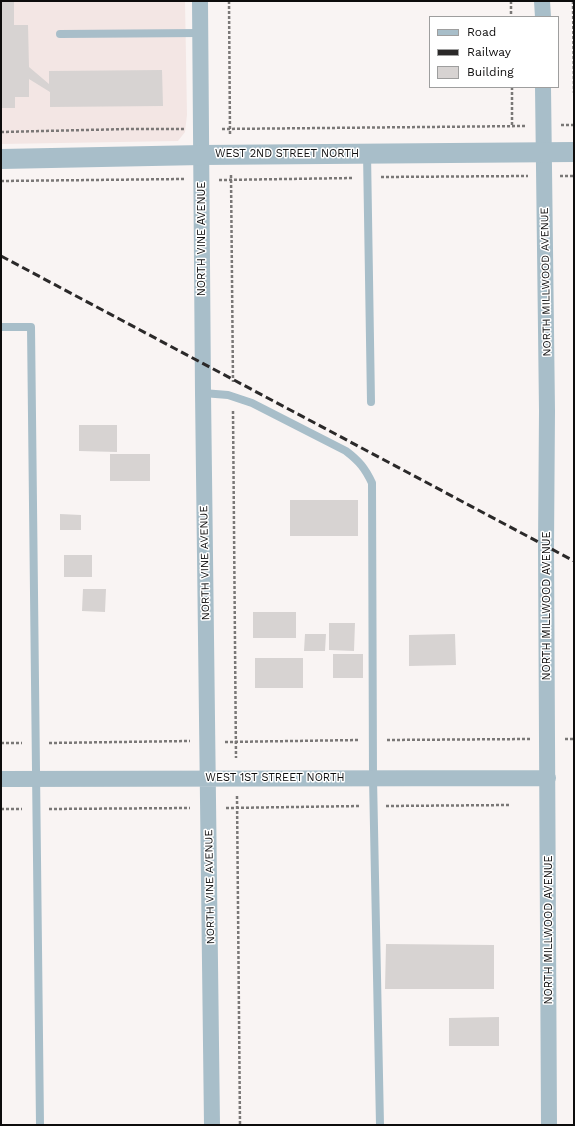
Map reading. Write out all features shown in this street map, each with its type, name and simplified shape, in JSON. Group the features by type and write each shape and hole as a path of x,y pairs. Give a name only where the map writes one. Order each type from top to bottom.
{"street":[{"name":"NORTH VINE AVENUE","path":"200,1 212,1125"},
{"path":"542,1 543,16"},
{"name":"NORTH MILLWOOD AVENUE","path":"543,88 547,411 546,554 549,1125"},
{"name":"WEST 2ND STREET NORTH","path":"1,159 202,154 574,152"},
{"name":"WEST 1ST STREET NORTH","path":"1,779 548,778"}],"lane":[{"path":"60,34 200,33"},
{"path":"367,153 371,402"},
{"path":"1,327 31,327 40,1125"},
{"path":"203,393 233,396 252,403 346,451 358,460 366,470 372,483 373,778 380,1125"}],"path":[{"path":"229,1 230,135"},
{"path":"511,1 511,16"},
{"path":"573,1 574,93"},
{"path":"512,88 512,126"},
{"path":"222,129 574,125"},
{"path":"1,132 186,129"},
{"path":"230,168 236,758"},
{"path":"214,180 574,176"},
{"path":"1,181 186,179"},
{"path":"1,743 192,741"},
{"path":"237,794 240,1125"},
{"path":"1,809 192,808"}],"shaded area":[{"path":"1,1 185,1 187,115 185,132 178,141 1,144"}],"building":[{"path":"1,1 14,1 14,25 28,25 29,67 49,84 49,71 162,70 163,106 50,107 50,92 29,79 29,97 15,97 15,108 1,108"},
{"path":"79,425 117,425 117,452 79,451"},
{"path":"110,454 150,454 150,481 110,481"},
{"path":"290,500 358,500 358,536 290,536"},
{"path":"60,514 81,515 81,530 60,530"},
{"path":"64,555 92,555 92,577 64,577"},
{"path":"83,589 106,589 105,612 82,611"},
{"path":"253,612 296,612 296,638 253,638"},
{"path":"329,623 355,623 354,651 329,650"},
{"path":"305,634 326,634 325,651 304,651"},
{"path":"455,634 456,665 409,666 409,635"},
{"path":"333,654 363,654 363,678 333,678"},
{"path":"255,658 303,658 303,688 255,688"},
{"path":"386,944 494,945 494,989 385,989"},
{"path":"499,1017 499,1046 449,1046 449,1018"}],"railway":[{"path":"1,256 574,561"}]}
